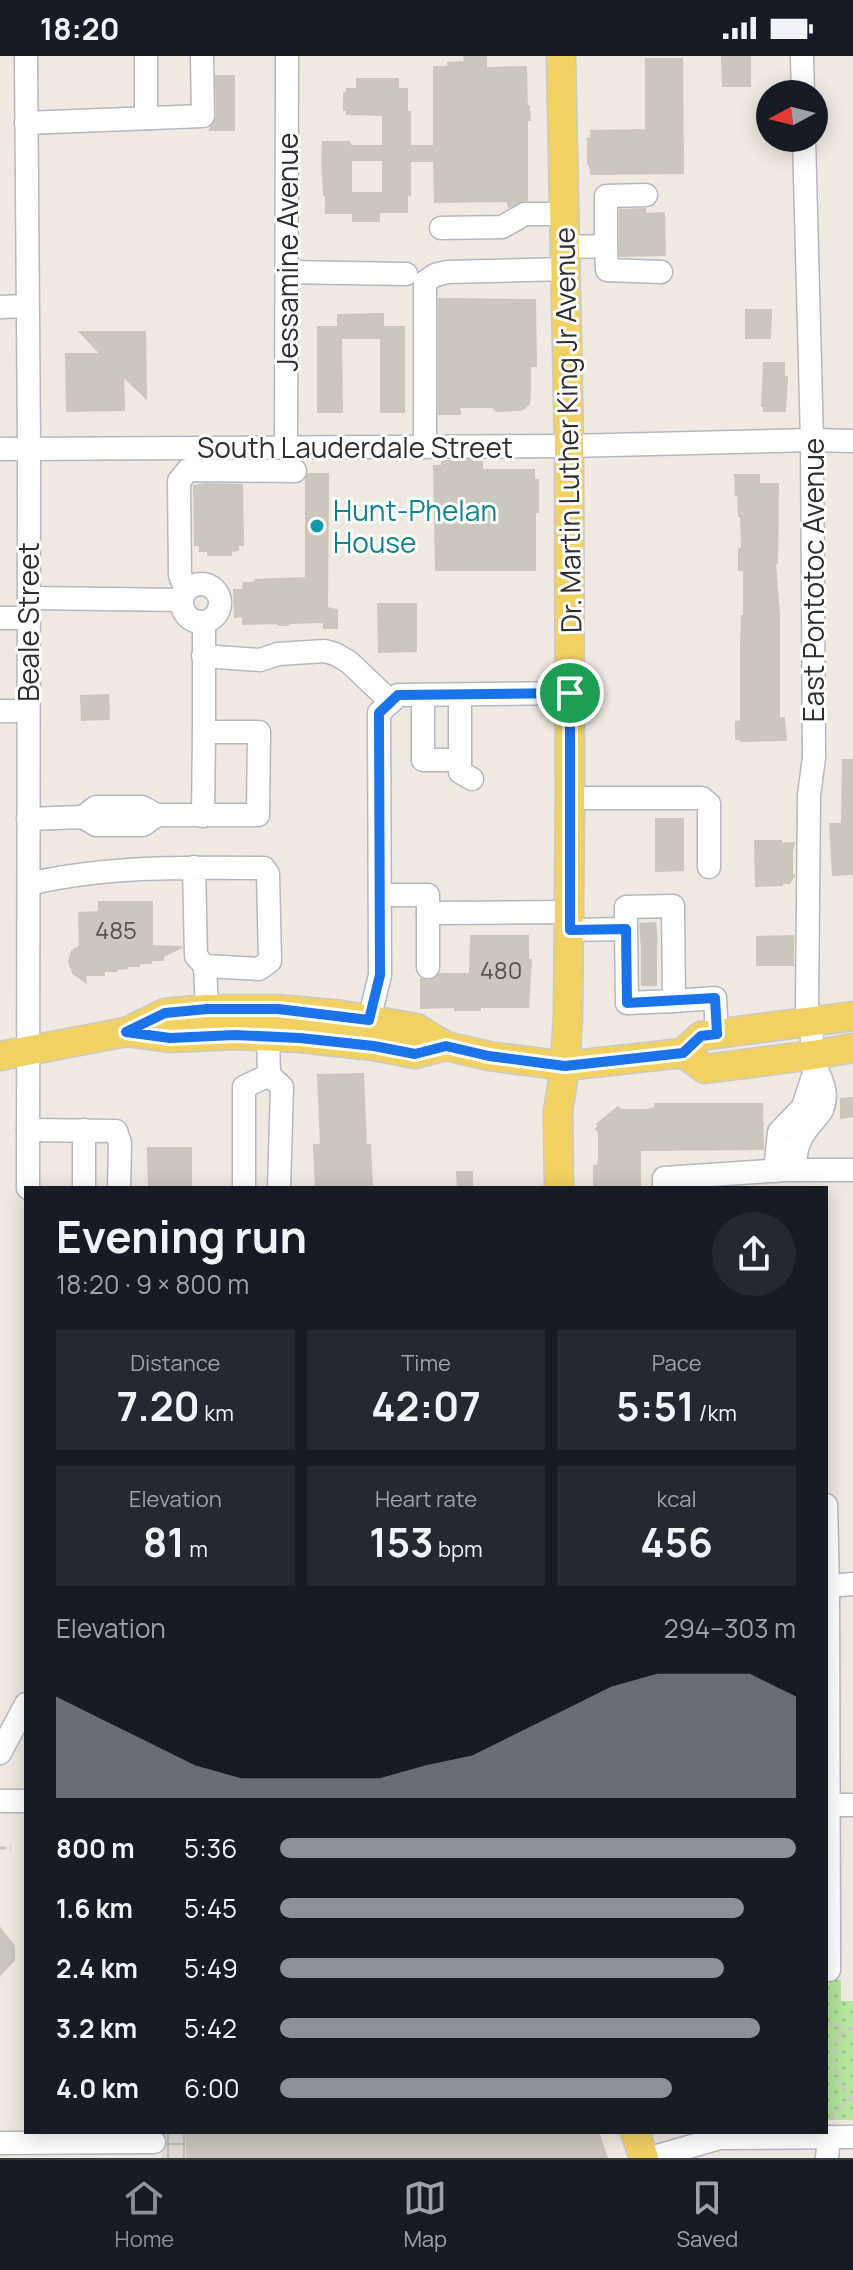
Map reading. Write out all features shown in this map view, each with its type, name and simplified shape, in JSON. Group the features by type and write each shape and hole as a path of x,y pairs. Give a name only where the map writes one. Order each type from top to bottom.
{"main road":[{"name":"Dr. Martin Luther King Jr Avenue","path":"559,1186 558,1112 565,1066 570,921 569,446 561,56"},
{"path":"0,1056 126,1032 165,1013 207,1009 278,1009 369,1020 416,1028 446,1046 489,1056 565,1066 683,1053 701,1036 853,1016"},
{"path":"126,1032 170,1038 268,1036 332,1040 415,1054 446,1046"},
{"path":"683,1053 705,1069 814,1061 853,1048"},
{"path":"636,2134 644,2158"}],"street":[{"name":"Beale Street","path":"26,56 28,1186"},
{"path":"146,56 146,118"},
{"path":"26,123 203,116 202,56"},
{"name":"Jessamine Avenue","path":"286,447 287,56"},
{"path":"802,56 803,80"},
{"name":"East Pontotoc Avenue","path":"785,1171 798,1140 821,1112 825,1095 814,1061 812,1021 807,1006 809,795 814,758 812,440 804,152"},
{"path":"646,195 606,196 607,270 661,272"},
{"path":"441,228 502,227 525,214 565,214"},
{"path":"425,447 425,282 447,272 566,258 606,246"},
{"path":"287,272 406,274"},
{"path":"0,307 27,306"},
{"name":"South Lauderdale Street","path":"0,449 853,441"},
{"path":"0,618 28,608 184,596 192,586 204,584 210,586 220,601 213,618 204,622 194,621 184,613 184,596 180,575 179,481 188,470 295,471"},
{"path":"203,816 204,622"},
{"path":"203,656 260,660 278,654 325,651 349,662 391,702"},
{"path":"369,1020 380,975 379,713 398,695 570,693"},
{"path":"423,695 423,760 466,770 460,695"},
{"path":"0,711 28,711"},
{"path":"28,819 83,817 96,807 120,816 142,807 157,815 258,815 259,732 204,732"},
{"path":"570,798 702,798 709,804 709,867"},
{"path":"29,884 57,877 194,867 264,868 268,874 270,961 259,969 205,966"},
{"path":"194,867 196,956 205,966 207,1009"},
{"path":"380,895 428,895 428,967"},
{"path":"428,913 570,921 648,952 674,1001"},
{"path":"648,952 627,1003 715,998 717,1034"},
{"path":"268,1036 269,1075 282,1087 279,1186"},
{"path":"244,1186 244,1087 269,1075"},
{"path":"28,1130 116,1131 120,1143 119,1186"},
{"path":"84,1130 84,1186"},
{"path":"664,1186 664,1178 853,1170"},
{"path":"828,1586 853,1584"},
{"path":"0,1753 24,1708"},
{"path":"0,1801 24,1801"},
{"path":"828,1805 853,1805"},
{"path":"650,2158 720,2138 853,2137"},
{"path":"0,2143 154,2144"}],"path":[{"path":"0,1848 11,1848"},
{"path":"828,2024 844,2031"},
{"path":"829,2139 834,2114 851,2099 839,2079 835,2046 837,2038 853,2027"},
{"path":"828,2046 835,2046"}],"green space":[{"path":"828,1980 841,1980 841,2001 853,2001 853,2120 828,2120"}],"shaded area":[{"path":"162,2134 187,2134 187,2158 162,2158"}],"building":[{"path":"464,56 486,56 486,68 526,67 530,120 527,120 527,200 509,207 507,201 435,202 434,161 410,161 407,212 379,212 379,221 353,221 353,213 326,213 323,142 383,146 383,115 347,114 344,110 344,93 347,89 357,89 357,79 398,79 398,89 407,89 410,146 434,146 434,67 465,62","holes":["351,160 383,160 383,193 351,193"]},
{"path":"722,56 750,56 750,86 723,86"},
{"path":"646,59 682,59 683,173 591,174 588,139 591,139 591,131 646,130"},
{"path":"216,76 234,76 234,130 210,130 217,117"},
{"path":"645,209 645,214 664,213 665,255 620,256 620,210"},
{"path":"439,299 535,300 536,366 530,366 529,403 525,408 496,411 493,407 459,407 460,414 439,414"},
{"path":"746,310 771,310 770,338 746,338"},
{"path":"383,314 383,327 404,327 404,412 381,412 381,338 341,338 342,412 318,412 318,327 338,327 338,315"},
{"path":"80,332 145,332 146,398 123,376 124,410 67,411 66,354 101,354"},
{"path":"764,363 784,363 784,377 787,377 785,411 764,411"},
{"path":"442,461 482,462 482,470 534,470 534,480 538,480 535,570 436,570 434,466 442,466"},
{"name":"Hunt-Phelan House","path":"308,474 328,474 327,608 337,610 337,628 324,628 324,622 243,624 243,616 235,617 234,590 243,590 244,583 255,583 255,580 306,578"},
{"path":"735,475 759,475 759,484 778,484 775,563 779,615 779,719 784,718 786,740 736,739 736,722 741,721 744,570 739,570 741,516"},
{"path":"242,485 243,545 238,545 238,550 231,551 231,555 208,555 208,551 200,551 200,545 195,545 194,486"},
{"path":"378,604 416,604 416,651 379,652"},
{"path":"108,695 109,719 82,720 81,696"},
{"path":"843,760 853,760 853,823 842,823"},
{"path":"656,819 683,819 683,870 656,871"},
{"path":"830,824 853,824 853,874 833,875"},
{"path":"755,841 794,843 794,876 789,883 756,886"},
{"path":"99,902 152,902 152,946 182,947 163,956 163,960 104,971 104,975 85,975 86,982 73,973 69,961 72,951 80,946 79,913 99,912"},
{"path":"471,936 528,936 528,960 531,960 528,1007 480,1007 480,1010 421,1008 421,979 429,981 440,974 470,974"},
{"path":"793,936 793,965 757,965 757,937"},
{"path":"363,1074 366,1145 370,1145 372,1186 316,1186 314,1145 321,1145 318,1075"},
{"path":"853,1098 853,1116 841,1118 841,1099"},
{"path":"655,1104 762,1104 763,1149 640,1150 640,1186 594,1186 594,1166 598,1166 599,1158 597,1124 618,1107 621,1110 655,1108"},
{"path":"148,1148 191,1148 191,1186 149,1186"},
{"path":"457,1172 472,1172 472,1186 458,1186"},
{"path":"0,1928 14,1946 14,1960 0,1975"},
{"path":"187,2134 599,2134 607,2158 187,2158"}],"tunnel":[{"path":"640,934 657,933"},
{"path":"641,954 657,954"},
{"path":"641,975 657,975"}],"place":[{"name":"Hunt-Phelan House","path":"317,526"}],"route":[{"path":"570,693 570,930 626,929 627,1003 715,998 717,1034 701,1036 683,1053 565,1066 489,1056 446,1046 415,1054 332,1040 235,1035 170,1038 126,1032 165,1013 207,1009 278,1009 369,1020 380,975 379,713 398,695 570,693"}]}
